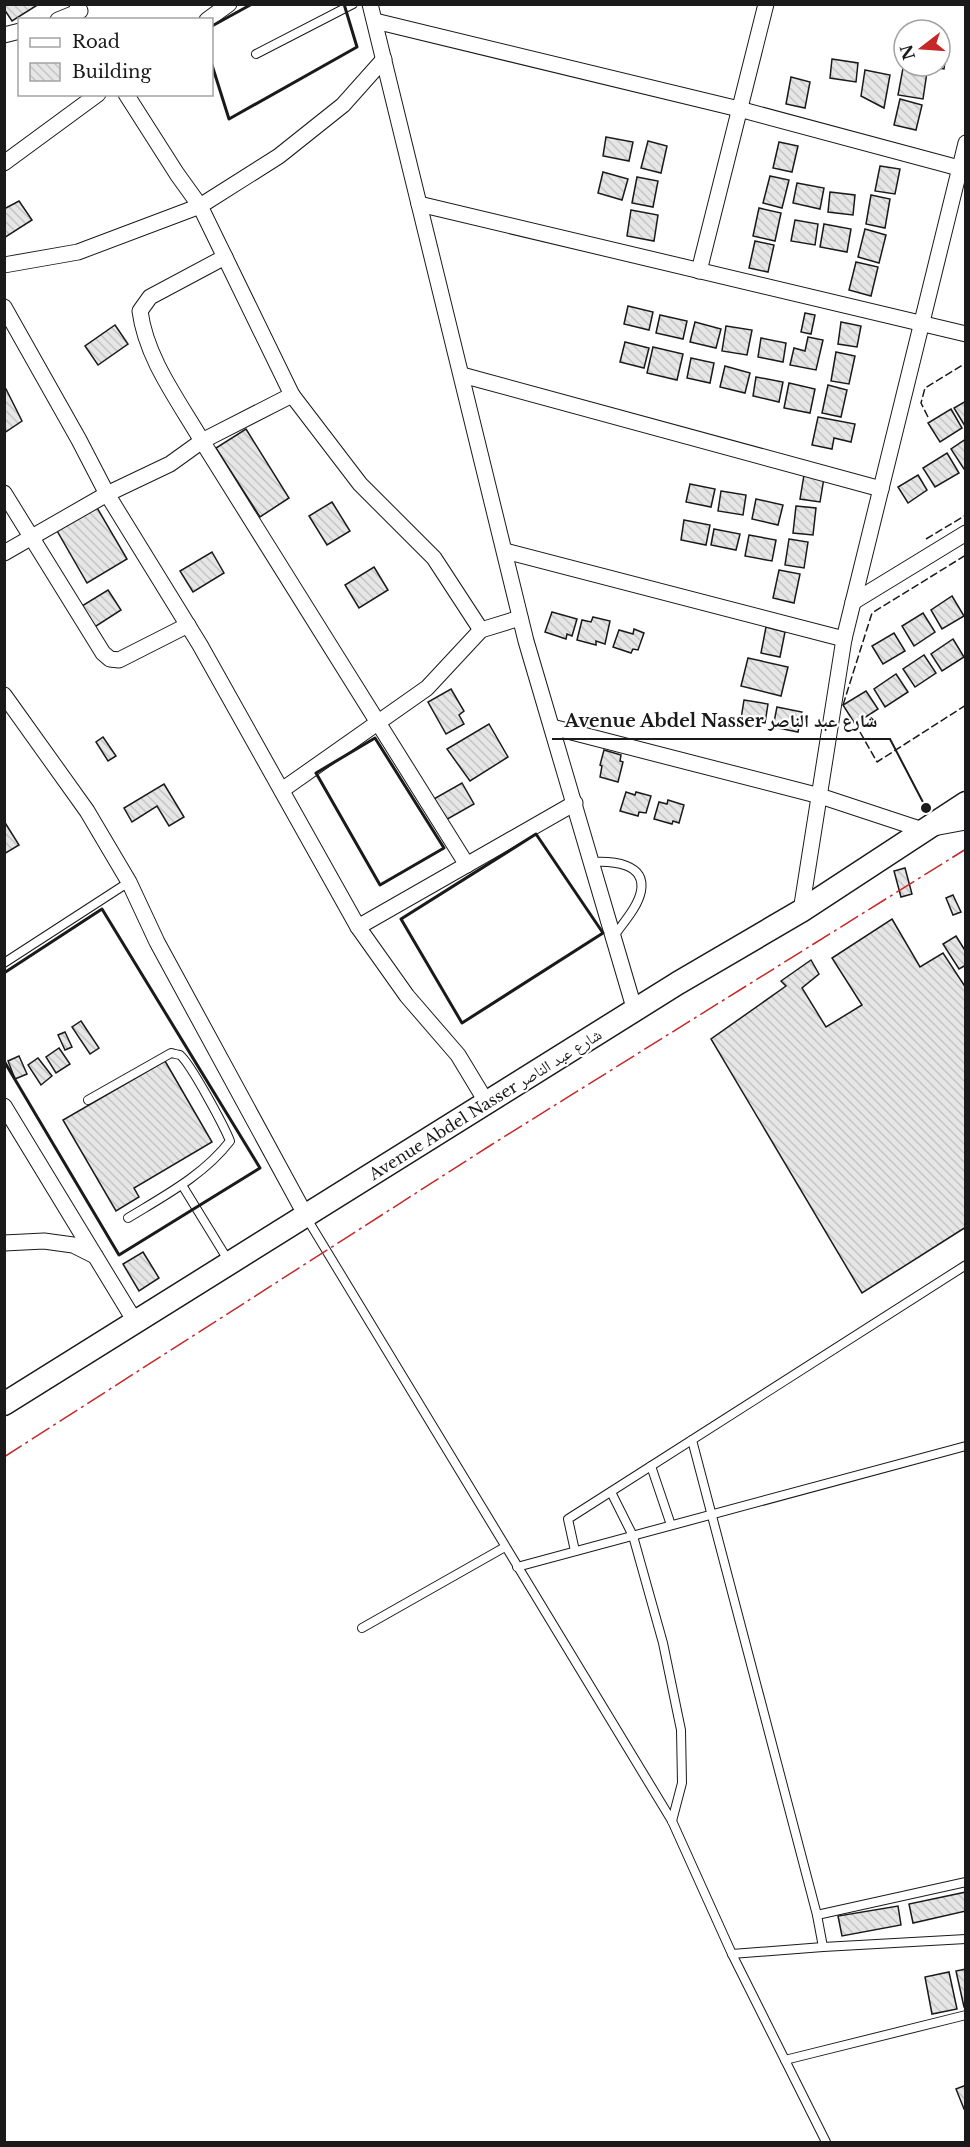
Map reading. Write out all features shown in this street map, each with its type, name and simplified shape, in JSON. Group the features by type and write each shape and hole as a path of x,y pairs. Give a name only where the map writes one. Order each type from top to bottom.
{"main road":[{"name":"Avenue Abdel Nasser شارع عبد الناصر","path":"4,1404 635,1011 801,911 966,803"}],"street":[{"path":"210,18 229,4"},
{"path":"370,4 520,618 635,1011"},
{"path":"699,271 766,4"},
{"path":"63,18 82,10"},
{"path":"375,21 739,109 959,168"},
{"path":"4,265 78,252 200,206 279,156 334,113 384,59"},
{"path":"4,162 95,96"},
{"path":"127,96 200,206 291,395 360,484 434,558 482,630"},
{"path":"801,911 844,639 966,143"},
{"path":"419,204 966,334"},
{"path":"225,257 150,297 140,312 142,331 162,372 202,441 467,865"},
{"path":"4,308 80,440 107,494 188,625 358,927 407,996 458,1055 487,1103"},
{"path":"462,375 881,489"},
{"path":"4,553 107,494 170,464 202,441 291,395"},
{"path":"4,493 103,652 110,659 119,660 188,625"},
{"path":"853,602 966,533"},
{"path":"504,551 844,639"},
{"path":"282,790 427,688 482,630 520,618"},
{"path":"4,694 87,811 129,882 157,942 306,1216"},
{"path":"552,727 820,796 923,830 966,822"},
{"path":"358,927 575,803"},
{"path":"4,1106 136,1323"},
{"path":"4,1243 44,1240 73,1245 95,1256"}],"lane":[{"path":"256,54 353,4"},
{"path":"593,862 621,863 635,871 640,880 641,890 636,904 614,936"},
{"path":"4,963 129,882"},
{"path":"88,1100 171,1053 179,1055 207,1097 230,1141 222,1151 182,1185 128,1218"},
{"path":"182,1185 230,1264"},
{"path":"306,1216 672,1821 732,1954 826,2142"},
{"path":"575,1551 568,1519 965,1268"},
{"path":"692,1440 817,1915 823,1947"},
{"path":"517,1567 966,1446"},
{"path":"651,1466 671,1525"},
{"path":"611,1492 633,1536 663,1644 681,1730 682,1783 672,1821"},
{"path":"362,1628 505,1547"},
{"path":"817,1915 966,1881"},
{"path":"732,1954 966,1939"},
{"path":"784,2060 966,2015"}],"building":[{"path":"4,4 39,4 12,21 4,9"},
{"path":"832,59 858,63 856,82 830,78"},
{"path":"865,70 890,75 884,108 861,96"},
{"path":"791,77 810,82 805,108 786,104"},
{"path":"901,78 926,78 923,99 898,95"},
{"path":"900,99 922,105 916,130 894,125"},
{"path":"606,137 633,142 629,161 603,156"},
{"path":"648,141 667,146 661,173 641,168"},
{"path":"779,142 798,146 792,172 773,168"},
{"path":"880,166 900,169 895,194 875,191"},
{"path":"603,172 628,179 622,200 598,193"},
{"path":"770,176 789,180 782,208 763,203"},
{"path":"637,177 658,181 653,207 632,203"},
{"path":"797,183 824,188 820,209 793,203"},
{"path":"830,192 855,195 853,215 828,212"},
{"path":"871,195 890,199 885,228 866,224"},
{"path":"19,201 32,220 4,238 4,209"},
{"path":"759,208 781,213 775,241 753,236"},
{"path":"631,210 658,215 654,241 627,236"},
{"path":"795,220 818,224 815,245 791,241"},
{"path":"824,224 851,229 847,252 820,247"},
{"path":"865,229 886,235 879,263 858,257"},
{"path":"755,241 774,245 768,272 749,268"},
{"path":"856,262 878,267 871,296 849,290"},
{"path":"628,306 653,312 649,330 624,324"},
{"path":"805,313 815,315 811,334 801,332"},
{"path":"660,315 687,321 683,339 656,333"},
{"path":"695,322 721,329 716,348 690,342"},
{"path":"841,322 861,326 857,347 838,344"},
{"path":"115,325 128,344 98,365 85,346"},
{"path":"726,326 752,330 747,355 722,351"},
{"path":"808,337 823,340 816,370 790,365 794,348 805,351"},
{"path":"761,338 786,343 783,362 758,357"},
{"path":"625,342 649,348 644,368 620,362"},
{"path":"653,347 683,354 677,380 647,373"},
{"path":"836,352 855,356 849,384 831,381"},
{"path":"691,358 714,363 710,383 687,378"},
{"path":"725,366 750,373 745,393 720,387"},
{"path":"756,377 783,382 779,402 753,396"},
{"path":"789,383 815,389 810,413 784,408"},
{"path":"828,385 847,390 841,417 822,413"},
{"path":"6,389 22,421 4,433 4,390"},
{"path":"966,401 966,425 965,426 954,408"},
{"path":"951,409 962,428 940,442 928,423"},
{"path":"818,417 855,424 851,442 834,438 832,449 812,445"},
{"path":"246,429 289,498 260,517 216,448"},
{"path":"966,439 966,469 964,469 951,449"},
{"path":"947,453 959,473 935,487 923,468"},
{"path":"804,475 824,478 820,502 800,499"},
{"path":"918,475 927,490 908,503 898,487"},
{"path":"690,484 715,489 711,507 686,502"},
{"path":"721,491 746,495 743,515 718,511"},
{"path":"756,499 783,505 778,525 752,519"},
{"path":"332,502 350,531 327,545 309,516"},
{"path":"96,506 127,559 87,583 56,529"},
{"path":"796,506 816,508 813,535 793,533"},
{"path":"684,520 710,525 706,545 681,540"},
{"path":"714,529 740,534 736,550 711,545"},
{"path":"749,535 776,540 772,561 745,556"},
{"path":"789,539 808,542 804,568 785,565"},
{"path":"212,552 224,573 193,592 180,571"},
{"path":"374,567 388,590 359,608 345,585"},
{"path":"779,570 800,574 794,603 773,598"},
{"path":"108,590 121,610 90,630 77,609"},
{"path":"952,596 964,616 942,629 931,610"},
{"path":"552,612 577,619 572,636 567,634 566,639 545,632"},
{"path":"923,613 935,632 914,646 902,626"},
{"path":"593,617 610,621 605,644 596,641 596,645 577,640 582,620 591,622"},
{"path":"766,627 785,632 780,657 761,653"},
{"path":"634,629 644,633 638,650 633,649 631,653 613,647 619,630 633,634"},
{"path":"894,633 905,651 883,664 872,646"},
{"path":"953,639 964,657 942,671 931,654"},
{"path":"924,655 936,673 915,687 903,669"},
{"path":"748,658 788,667 781,696 741,686"},
{"path":"896,674 908,692 885,707 874,689"},
{"path":"451,689 464,711 459,715 464,724 446,734 428,702"},
{"path":"866,691 878,709 855,724 843,705"},
{"path":"744,700 768,704 765,723 741,719"},
{"path":"777,707 802,712 798,732 773,727"},
{"path":"489,724 508,757 470,781 447,749"},
{"path":"103,737 116,756 108,761 96,742"},
{"path":"604,750 621,755 620,761 623,762 618,782 600,777"},
{"path":"462,783 474,804 444,821 432,800"},
{"path":"164,784 184,817 169,826 157,806 132,822 124,808"},
{"path":"626,792 651,796 646,813 639,812 638,816 620,811"},
{"path":"668,800 684,805 679,823 673,821 672,824 654,819 659,802 667,804"},
{"path":"4,821 19,845 4,854"},
{"path":"905,868 912,894 901,897 894,871"},
{"path":"953,895 961,912 953,915 946,898"},
{"path":"892,919 920,967 943,953 966,988 966,1227 862,1293 711,1039 786,986 781,981 811,960 819,974 802,988 826,1027 862,1005 832,958"},
{"path":"956,936 966,952 966,965 959,969 943,944"},
{"path":"81,1021 99,1048 90,1054 72,1027"},
{"path":"65,1032 72,1047 65,1050 58,1035"},
{"path":"59,1048 70,1064 56,1073 46,1057"},
{"path":"19,1056 27,1074 15,1079 8,1061"},
{"path":"38,1058 52,1076 41,1085 28,1065"},
{"path":"165,1061 212,1142 134,1188 139,1197 116,1211 63,1120"},
{"path":"143,1252 159,1278 139,1291 123,1264"},
{"path":"966,1892 966,1911 913,1923 909,1904"},
{"path":"898,1906 901,1925 842,1936 838,1916"},
{"path":"966,1969 966,2007 964,2007 956,1971"},
{"path":"949,1972 957,2009 932,2014 925,1977"},
{"path":"966,2085 966,2108 964,2109 956,2089"}],"fence":[{"path":"928,417 921,403 925,388 966,363"},
{"path":"926,539 966,515"},
{"path":"843,705 872,613 966,555"},
{"path":"860,732 877,762 966,705"}],"wall":[{"path":"213,25 252,4"},
{"path":"213,68 229,119 357,47 344,4"},
{"path":"375,738 444,848 380,885 316,773 375,738"},
{"path":"536,834 603,933 462,1023 401,919 536,834"},
{"path":"4,973 102,909 260,1168 119,1255 4,1061"}],"power":[{"path":"4,1457 491,1145 966,849"}],"place":[{"name":"Avenue Abdel Nasser شارع عبد الناصر","path":"926,808"}]}
